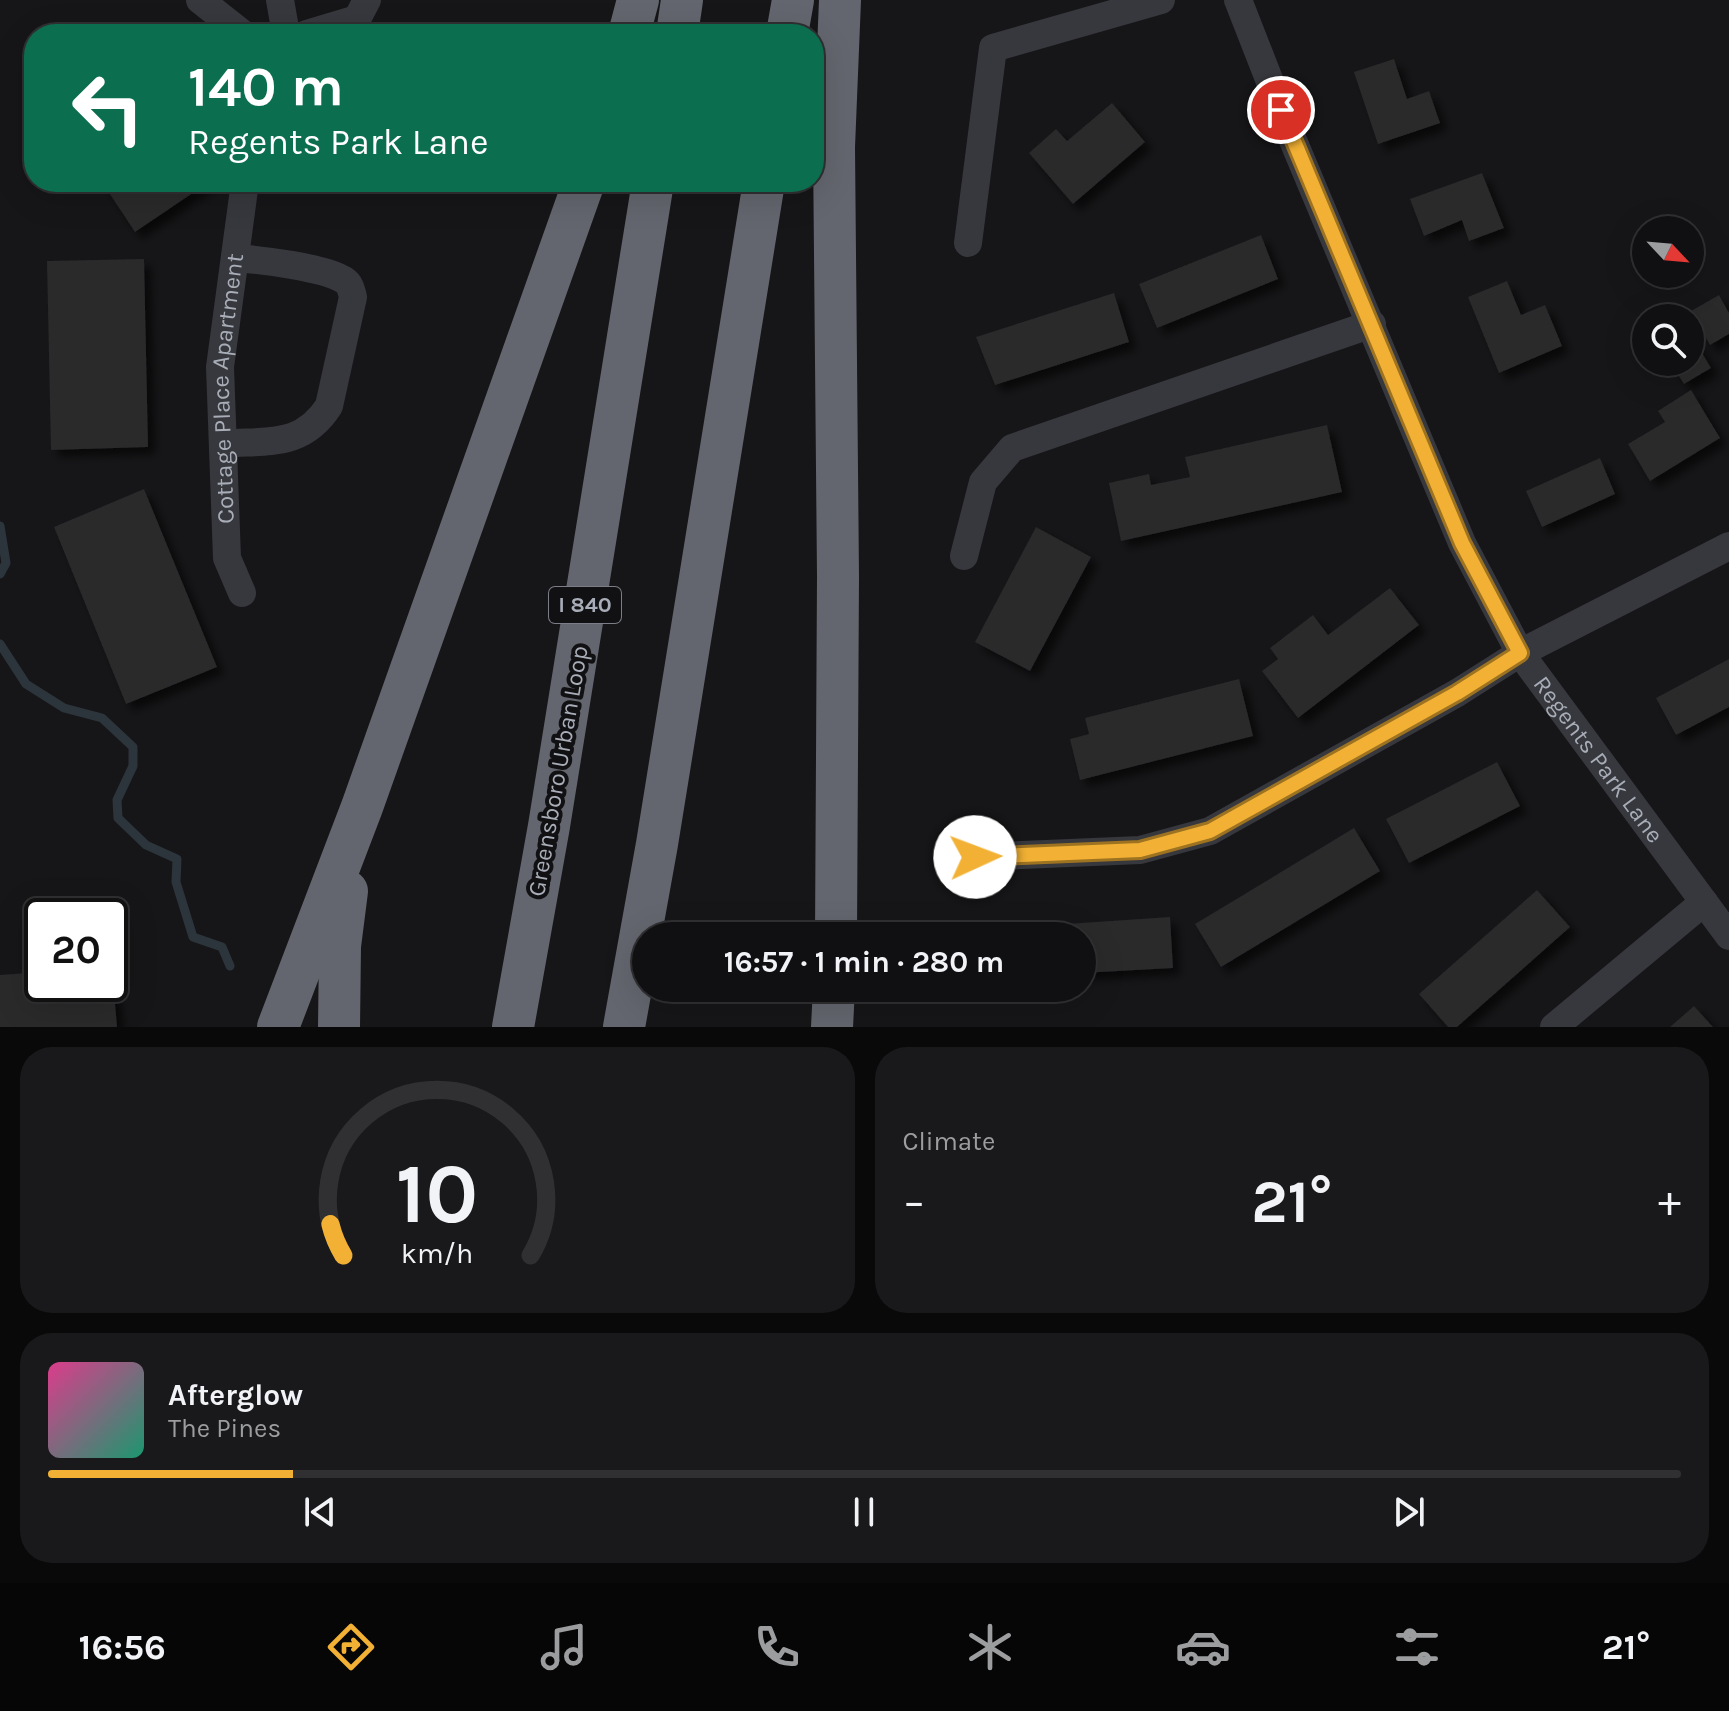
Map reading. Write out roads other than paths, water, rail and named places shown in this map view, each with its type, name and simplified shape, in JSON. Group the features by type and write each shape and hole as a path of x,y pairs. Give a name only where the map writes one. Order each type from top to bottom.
{"highway":[{"path":"632,24 638,0"},
{"path":"678,24 682,0"},
{"path":"789,24 793,0"},
{"path":"836,922 838,576 834,147 840,0"},
{"path":"278,1027 362,807 580,192"},
{"name":"Greensboro Urban Loop","path":"513,1027 552,811 651,192"},
{"path":"624,1027 662,813 762,192"},
{"path":"339,1027 340,946 362,807"}],"street":[{"path":"200,0 230,24"},
{"path":"280,0 284,24"},
{"path":"340,24 357,19 367,0"},
{"path":"968,243 993,48 1161,0"},
{"name":"Regents Park Lane","path":"1238,0 1292,138 1462,543 1520,653 1729,936"},
{"name":"Cottage Place Apartment","path":"242,593 227,558 220,367 244,192"},
{"path":"223,444 292,438 309,430 321,419 329,406 353,297 350,285 329,274 235,258"},
{"path":"964,556 983,482 1012,448 1372,324"},
{"path":"975,857 1140,850 1210,831 1457,693 1520,653 1729,546"},
{"path":"1554,1027 1704,902"}],"waterway":[{"path":"0,526 6,563 0,574"},
{"path":"0,644 26,684 64,708 102,718 133,747 133,766 117,800 118,818 146,845 177,859 176,882 193,937 222,947 230,966"}]}
